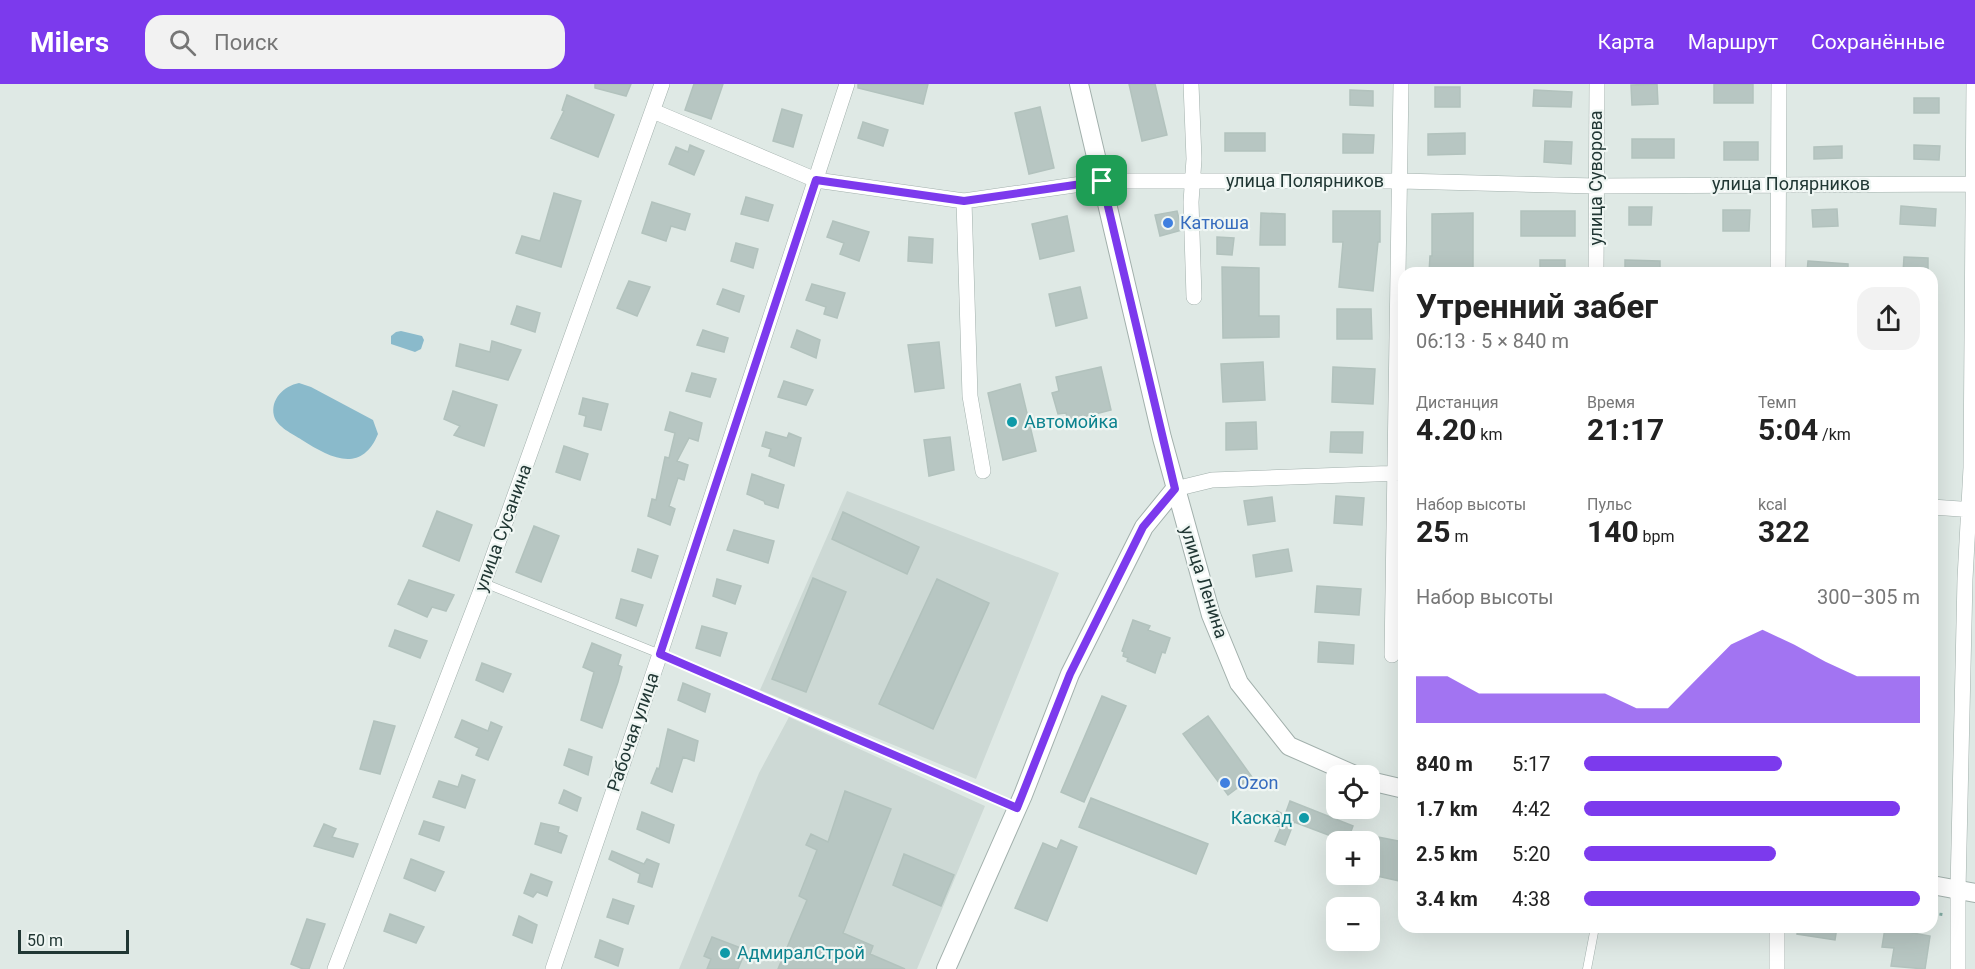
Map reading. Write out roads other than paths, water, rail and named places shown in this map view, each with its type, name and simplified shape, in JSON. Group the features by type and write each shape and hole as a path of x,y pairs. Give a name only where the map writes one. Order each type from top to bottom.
{"street":[{"name":"улица Сусанина","path":"335,969 484,583 662,84"},
{"name":"Рабочая улица","path":"553,969 660,654 847,84"},
{"name":"улица Ленина","path":"1079,84 1175,489 1211,615 1239,683 1289,746 1332,765"},
{"path":"1191,84 1194,159 1191,202 1194,297"},
{"path":"1400,267 1401,84"},
{"name":"улица Суворова","path":"1596,267 1597,84"},
{"path":"1778,267 1779,84"},
{"path":"1958,969 1966,892 1972,510 1974,84"},
{"name":"улица Полярников","path":"652,111 816,180 964,201 1102,181 1401,181 1595,186 1974,184"},
{"path":"964,201 970,396 983,471"},
{"path":"946,969 1017,808 1070,674 1143,527 1175,489 1212,480 1398,473"},
{"path":"1392,655 1398,499"},
{"path":"1938,507 1972,510"},
{"path":"1380,783 1398,788"},
{"path":"1938,886 1966,892"},
{"path":"1777,933 1778,969"}],"lane":[{"path":"484,583 660,654 1017,808"},
{"path":"1587,969 1593,933"}],"water":[{"path":"401,331 422,336 424,340 421,349 415,352 391,344 391,336"},
{"path":"299,383 373,420 378,434 371,447 363,455 344,459 333,456 282,427 274,416 274,404 283,390"}],"place":[{"name":"Катюша","path":"1168,223"},
{"name":"Автомойка","path":"1012,422"},
{"name":"Ozon","path":"1225,783"},
{"name":"Каскад","path":"1304,818"},
{"name":"АдмиралСтрой","path":"725,953"}]}
